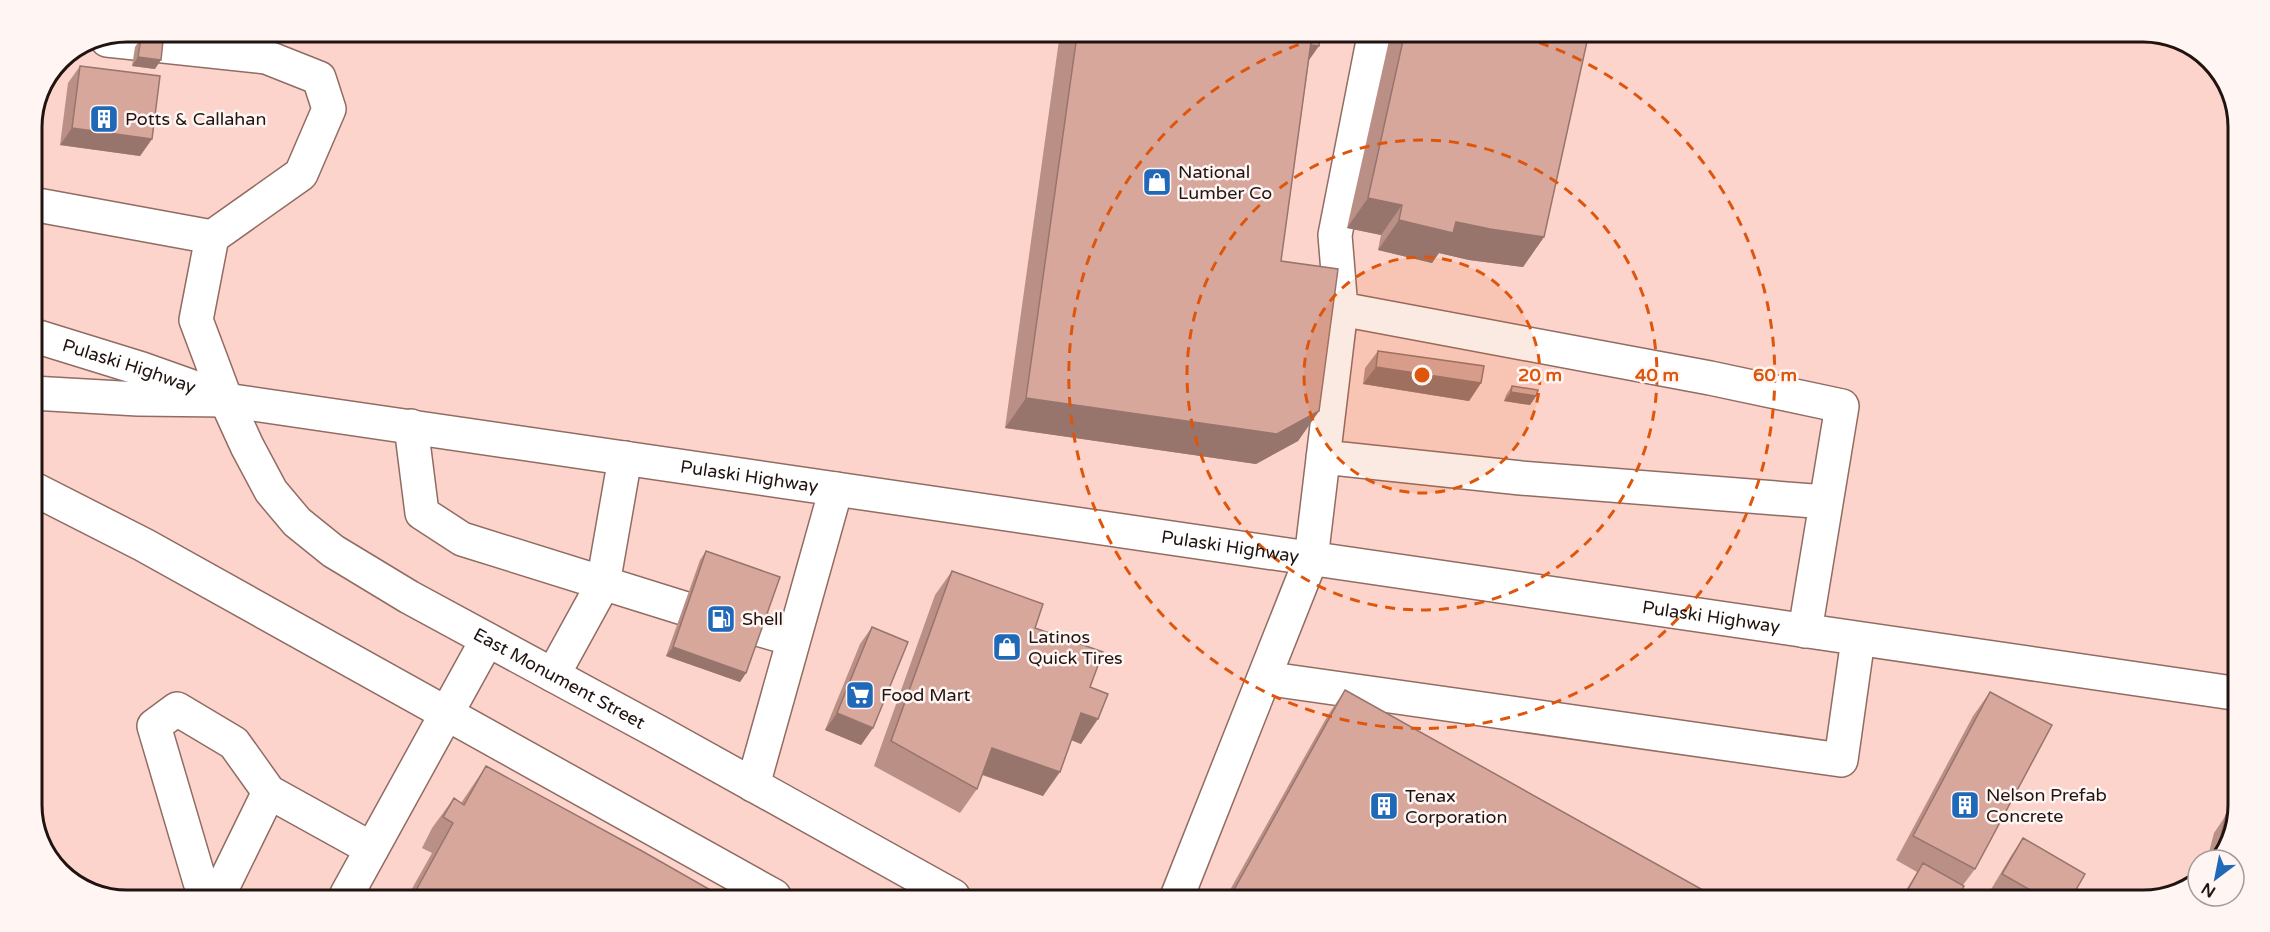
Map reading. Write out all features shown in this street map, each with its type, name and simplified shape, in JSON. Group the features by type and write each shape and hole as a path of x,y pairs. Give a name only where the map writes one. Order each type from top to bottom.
{"main road":[{"path":"42,206 212,237 301,174 329,109 319,78 266,57 126,42"},
{"path":"1180,890 1311,559 1341,309 1335,235 1373,42"},
{"name":"East Monument Street","path":"212,237 196,320 226,399 247,446 271,491 297,522 333,551 409,597 942,890"},
{"path":"1341,309 1710,378 1842,406 1805,631"},
{"name":"Pulaski Highway","path":"42,338 142,369 226,399"},
{"name":"Pulaski Highway","path":"42,394 138,399 226,399 2228,692"},
{"path":"411,426 422,513 462,539 603,584 794,639"},
{"path":"1323,457 1521,478 1826,502"},
{"path":"553,675 603,584 625,458"},
{"path":"753,785 836,489"},
{"path":"42,493 144,545 763,890"},
{"path":"1264,678 1841,760 1858,639"},
{"path":"349,890 487,640"},
{"path":"269,792 225,882 211,888 200,882 154,726 177,709 234,743 269,792 372,849"}],"shaded area":[{"path":"127,42 2143,42 2176,48 2195,60 2214,80 2223,100 2228,121 2228,805 2222,838 2216,848 2186,848 2186,878 2165,887 2143,890 127,890 94,884 67,865 53,848 48,838 42,811 42,121 45,105 60,75 84,53 94,48"}],"building":[{"path":"140,42 163,42 161,60 138,57"},
{"name":"National Lumber Co","path":"1076,42 1311,42 1281,261 1338,269 1319,411 1277,434 1026,398"},
{"path":"1311,42 1319,42 1319,46 1311,45"},
{"path":"1403,42 1587,42 1544,237 1456,222 1453,233 1399,220 1402,205 1368,198"},
{"name":"Potts & Callahan","path":"80,66 160,76 152,139 72,128"},
{"path":"1378,351 1484,366 1481,383 1376,367"},
{"path":"1512,386 1538,390 1536,396 1511,392"},
{"name":"Shell","path":"706,551 780,577 746,673 673,647"},
{"path":"952,571 1043,604 1035,628 1103,652 1090,687 1108,694 1098,719 1081,713 1060,772 992,748 977,789 891,741"},
{"name":"Food Mart","path":"872,627 908,642 873,728 837,713"},
{"name":"Tenax Corporation","path":"1345,690 1703,890 1234,890"},
{"name":"Nelson Prefab Concrete","path":"1990,692 2052,725 1975,869 1913,836"},
{"path":"486,766 710,890 416,890 453,823 443,817 454,798 464,805"},
{"path":"2226,815 2226,822 2219,843"},
{"path":"2023,838 2085,874 2076,890 2030,890 2002,874"},
{"path":"1923,863 1964,886 1962,890 1908,890"}],"place":[{"name":"Potts & Callahan","path":"104,119"},
{"name":"National Lumber Co","path":"1157,182"},
{"name":"Shell","path":"721,619"},
{"name":"Latinos Quick Tires","path":"1007,647"},
{"name":"Food Mart","path":"860,695"},
{"name":"Nelson Prefab Concrete","path":"1965,805"},
{"name":"Tenax Corporation","path":"1384,806"}]}
